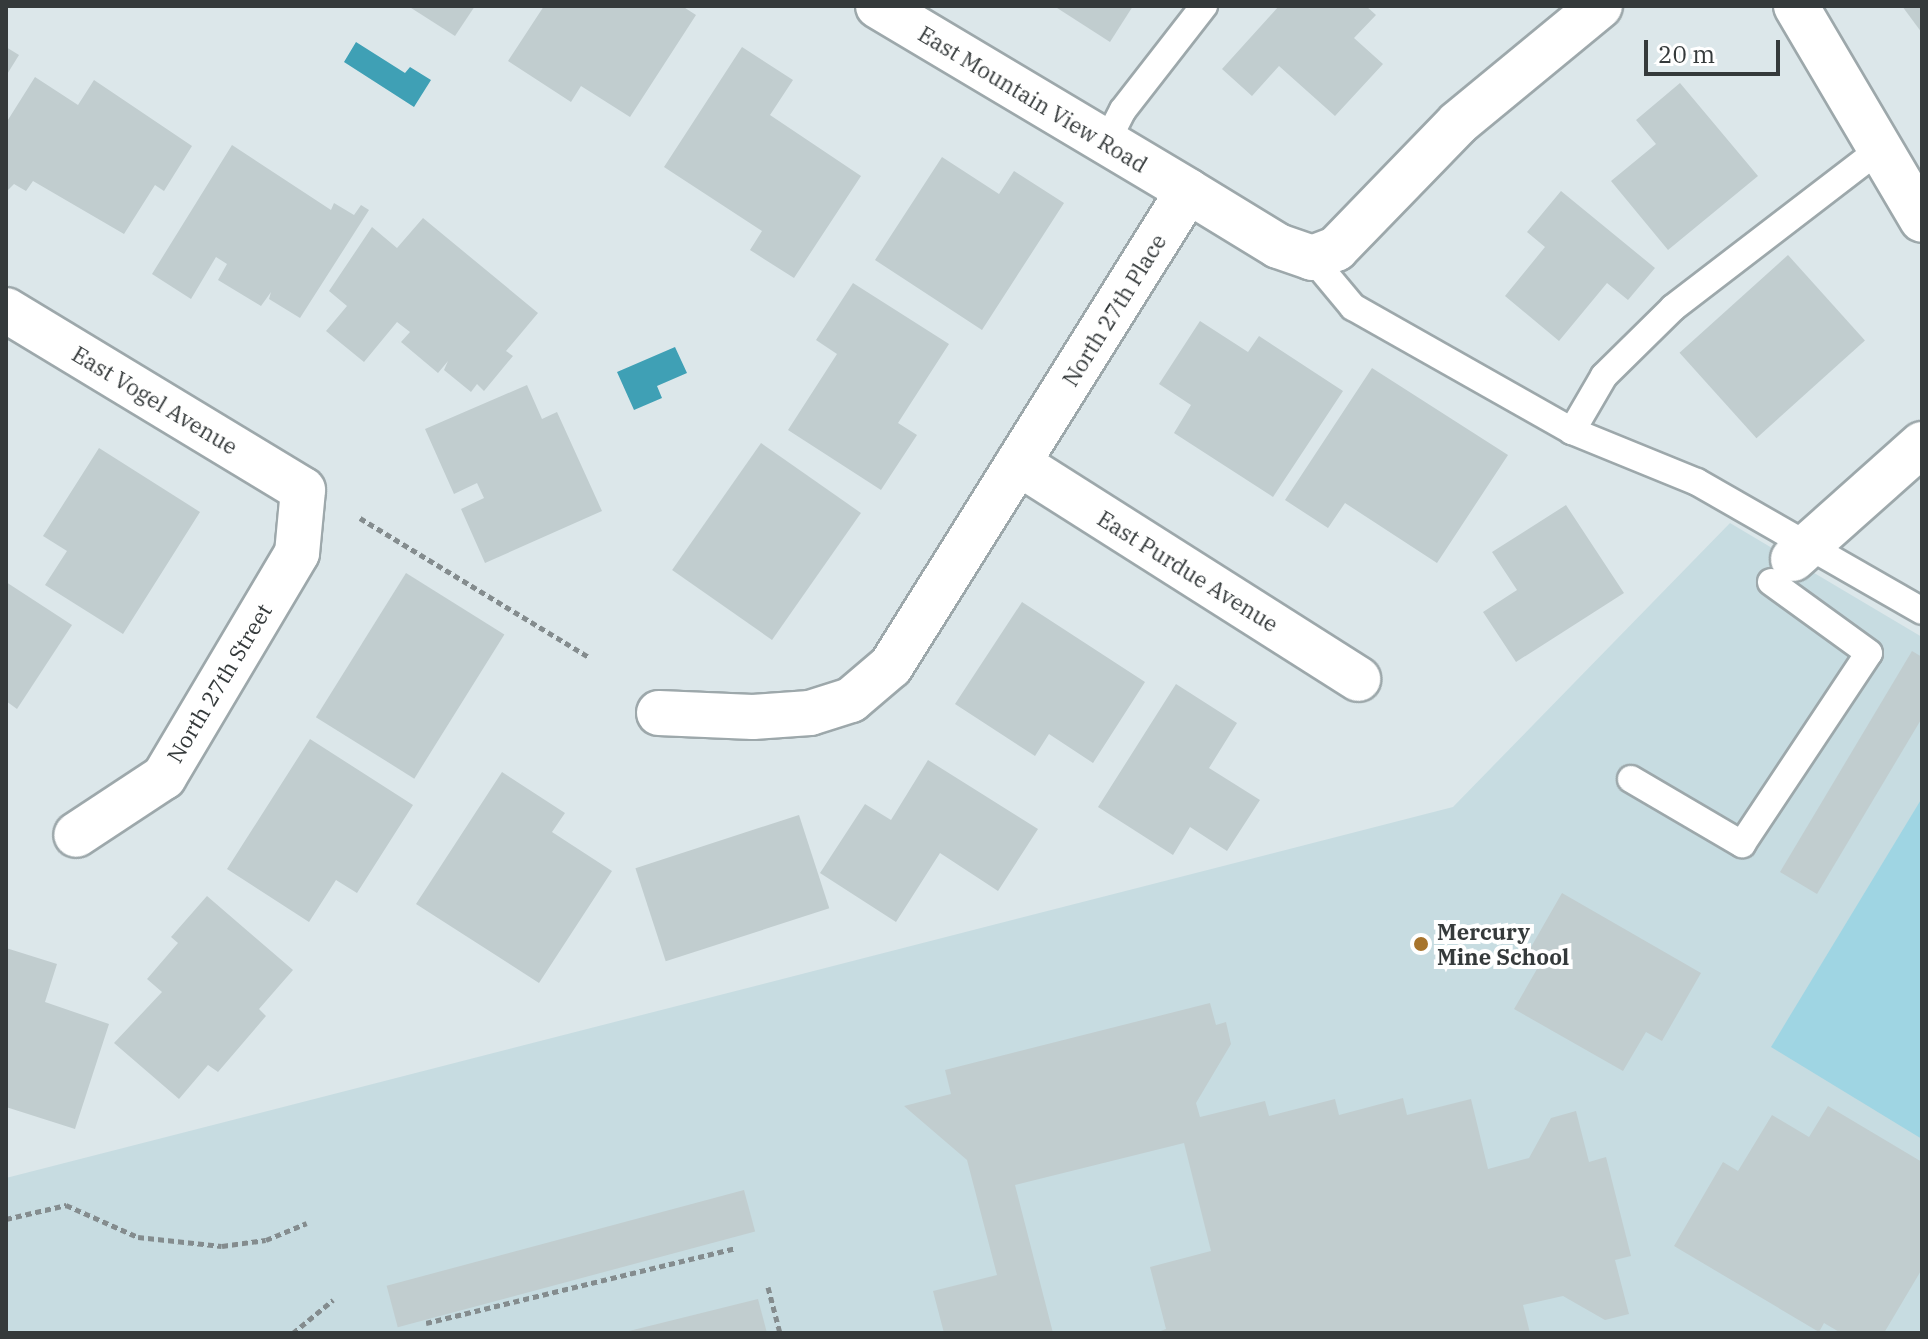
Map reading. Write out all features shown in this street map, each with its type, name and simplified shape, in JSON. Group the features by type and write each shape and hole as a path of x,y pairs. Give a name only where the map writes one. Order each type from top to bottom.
{"street":[{"name":"East Mountain View Road","path":"878,6 1188,191"},
{"path":"1188,191 1278,246 1312,258 1336,249 1355,233 1458,123 1600,6"},
{"path":"1796,6 1922,220"},
{"name":"North 27th Place","path":"659,713 753,717 810,713 851,700 891,666 1188,191"},
{"name":"East Vogel Avenue","path":"6,310 303,490"},
{"path":"1791,562 1922,444"},
{"name":"East Purdue Avenue","path":"1018,463 1358,679"},
{"name":"North 27th Street","path":"76,835 164,777 297,553 303,490"}],"lane":[{"path":"1106,143 1123,110 1204,6"},
{"path":"1572,431 1604,376 1673,308 1880,149"},
{"path":"1312,258 1353,307 1572,431 1667,467 1791,562 1869,653 1742,844 1631,779"},
{"path":"1791,562 1922,611"}],"path":[{"path":"360,518 589,657"},
{"path":"6,1219 66,1205 138,1237 222,1246 266,1240 307,1223"},
{"path":"426,1323 736,1248"},
{"path":"768,1287 780,1333"},
{"path":"293,1333 333,1300"}],"shaded area":[{"path":"356,42 405,73 410,67 431,80 414,107 344,62"},
{"path":"675,347 687,373 657,386 662,398 634,410 617,372"},
{"name":"Mercury Mine School","path":"1730,523 1922,637 1922,1333 6,1333 6,1178 1453,807"},
{"path":"1922,798 1922,1139 1771,1047"}],"building":[{"path":"408,6 475,6 455,36"},
{"path":"544,6 682,6 696,15 630,117 581,86 571,102 508,61"},
{"path":"1054,6 1133,6 1110,42"},
{"path":"1279,6 1366,6 1376,15 1354,38 1383,64 1335,116 1279,66 1252,96 1222,69"},
{"path":"1902,6 1922,6 1922,33"},
{"path":"6,47 19,55 6,76"},
{"path":"742,47 793,80 770,115 861,176 794,278 750,250 762,231 664,167"},
{"path":"35,77 78,105 94,80 192,146 164,191 155,185 124,234 33,181 26,191 14,184 6,192 6,123"},
{"path":"1680,83 1758,176 1668,250 1611,181 1656,144 1636,120"},
{"path":"232,145 331,210 334,203 354,215 361,205 369,210 300,318 269,299 271,292 261,306 218,280 227,264 216,257 191,299 152,274"},
{"path":"942,157 999,194 1014,171 1064,203 982,330 875,260"},
{"path":"1561,191 1655,268 1628,300 1607,283 1559,341 1505,296 1545,247 1527,232"},
{"path":"423,218 538,313 506,351 513,356 484,391 477,384 471,392 444,370 448,361 438,373 401,342 410,332 397,322 364,362 326,331 347,306 329,291 372,227 397,248"},
{"path":"1788,255 1865,340 1756,438 1680,353"},
{"path":"853,283 949,344 898,423 917,435 881,490 788,430 837,354 816,340"},
{"path":"1200,321 1248,352 1259,336 1343,391 1273,497 1174,433 1191,405 1159,384"},
{"path":"1372,368 1508,455 1437,563 1345,503 1328,528 1285,500"},
{"path":"527,385 542,419 557,412 602,511 485,563 461,509 484,498 477,483 454,494 425,429"},
{"path":"761,443 861,513 772,640 672,570"},
{"path":"99,448 200,512 123,634 45,585 67,551 43,536"},
{"path":"1566,505 1624,593 1516,662 1483,612 1517,590 1492,552"},
{"path":"406,573 504,634 414,779 316,717"},
{"path":"6,582 72,625 17,709 6,701"},
{"path":"1022,602 1145,682 1093,763 1049,734 1035,756 955,704"},
{"path":"1912,651 1922,657 1922,718 1817,894 1780,872"},
{"path":"1176,684 1237,723 1209,768 1260,800 1227,851 1190,827 1173,855 1098,807"},
{"path":"310,739 413,805 357,893 336,880 309,922 227,869"},
{"path":"928,760 1038,829 998,891 940,853 896,922 820,873 865,804 891,820"},
{"path":"502,772 565,813 552,832 612,871 539,983 416,904"},
{"path":"799,815 829,908 666,961 635,868"},
{"path":"1562,893 1701,973 1662,1041 1646,1032 1623,1071 1514,1009 1537,969 1523,961"},
{"path":"207,896 293,970 259,1009 266,1016 218,1072 208,1065 179,1099 114,1043 162,992 147,979 178,943 171,937"},
{"path":"6,948 57,964 45,1002 109,1024 75,1129 6,1107"},
{"path":"1210,1003 1216,1025 1226,1022 1231,1044 1196,1103 1200,1117 1265,1101 1269,1116 1335,1099 1339,1115 1403,1098 1407,1115 1471,1099 1488,1169 1529,1158 1551,1118 1576,1111 1589,1162 1606,1157 1631,1256 1615,1260 1629,1314 1605,1320 1563,1296 1523,1305 1530,1333 1155,1333 1166,1329 1150,1267 1211,1251 1184,1143 1015,1185 1053,1333 944,1333 933,1291 997,1275 967,1160 904,1106 951,1094 945,1070"},
{"path":"1828,1106 1922,1162 1922,1269 1884,1333 1841,1333 1824,1323 1819,1332 1674,1246 1723,1162 1738,1171 1772,1115 1809,1137"},
{"path":"744,1190 755,1232 398,1327 387,1286"},
{"path":"758,1299 767,1333 625,1333 625,1332"}],"place":[{"name":"Mercury Mine School","path":"1421,944"}]}
